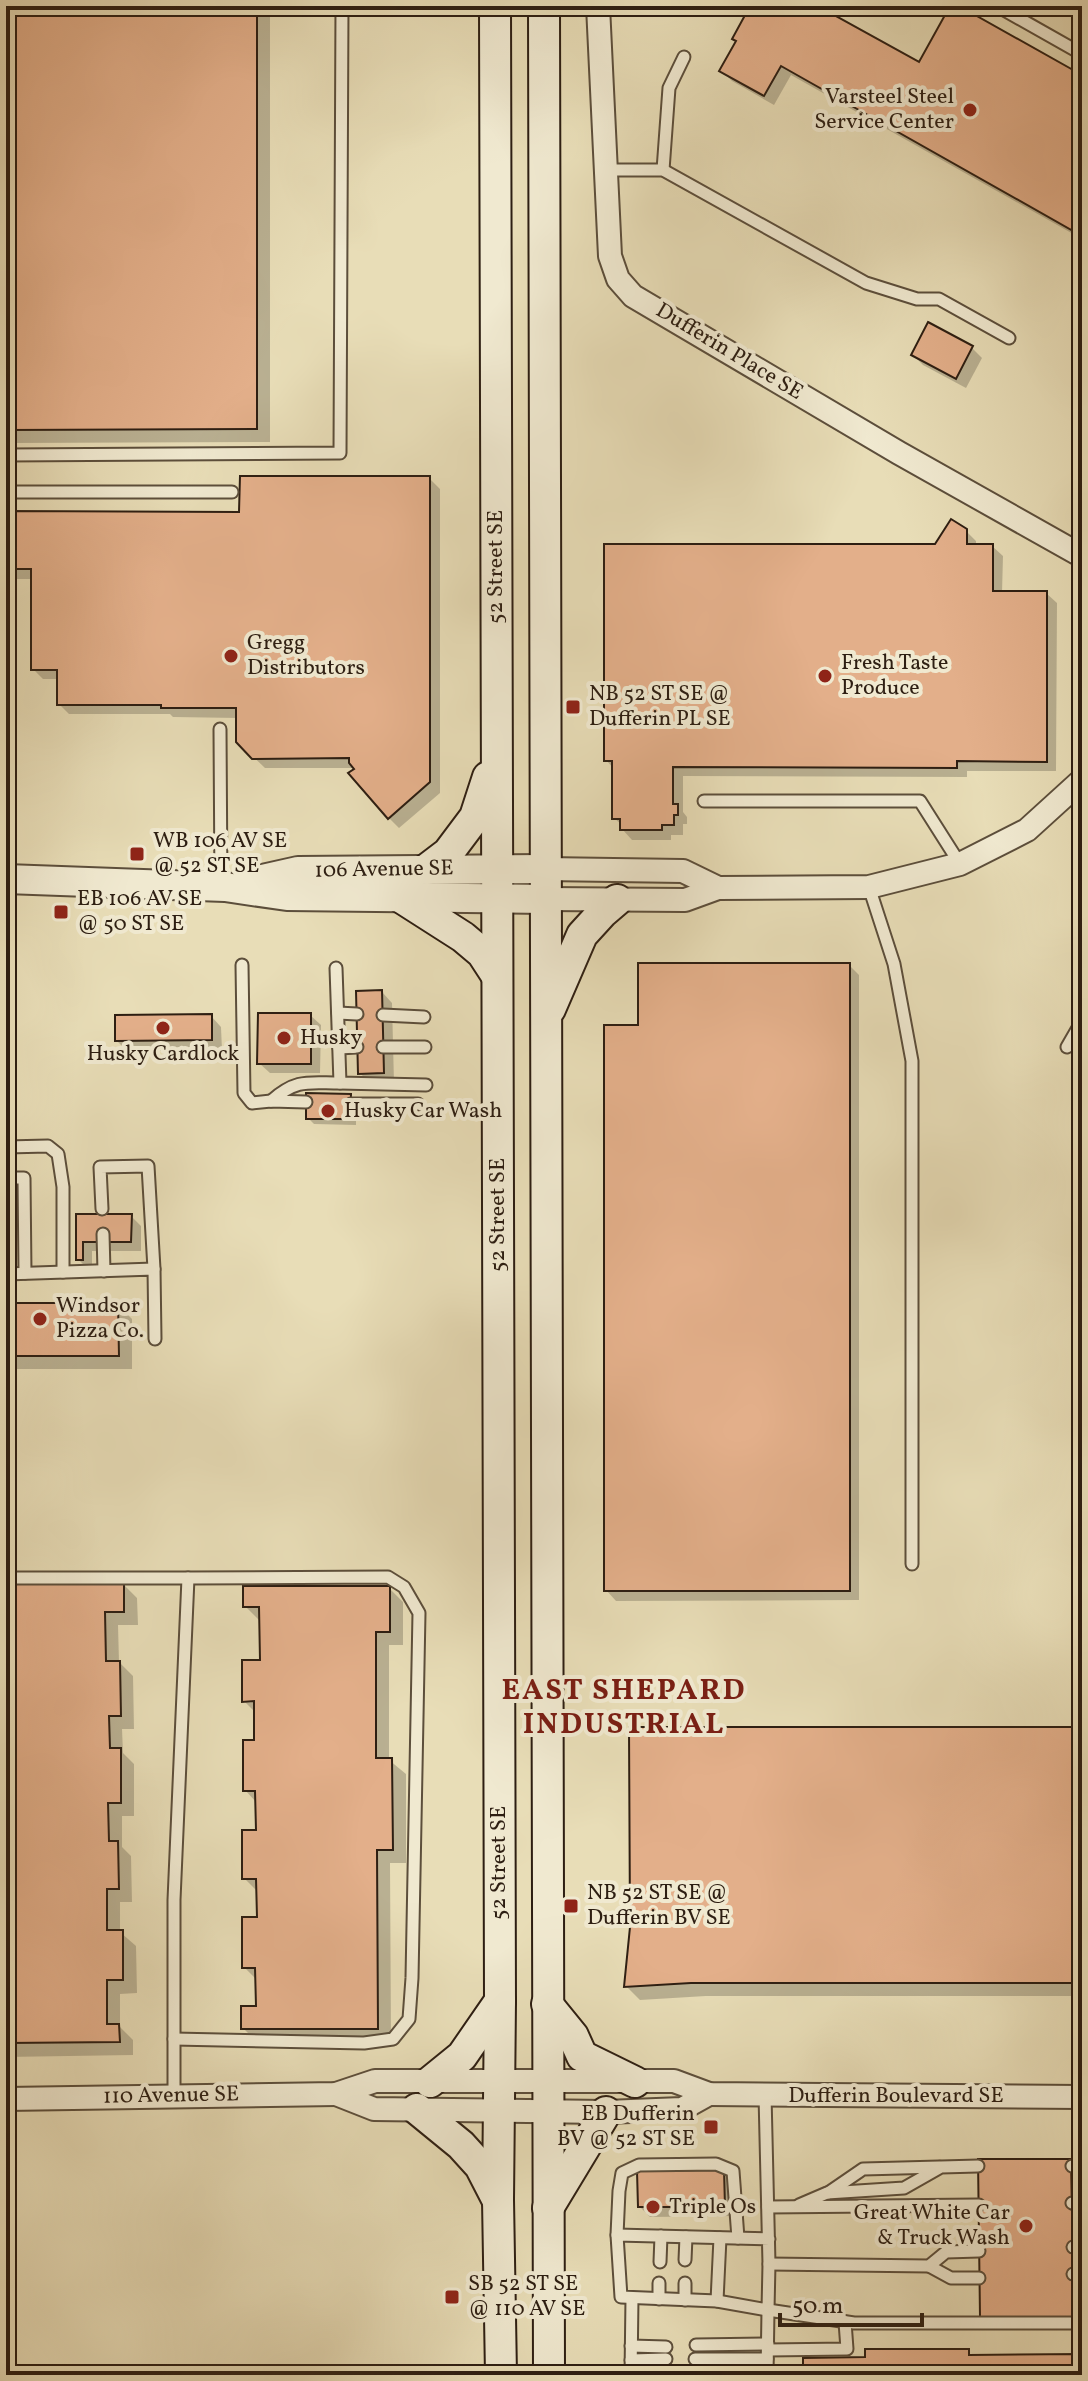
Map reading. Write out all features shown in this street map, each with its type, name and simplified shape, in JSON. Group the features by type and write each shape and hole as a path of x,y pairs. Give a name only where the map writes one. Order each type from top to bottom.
{"main road":[{"name":"52 Street SE","path":"495,6 498,2200 501,2375"},
{"path":"544,6 549,2375"},
{"path":"427,869 448,853 475,817 497,753"},
{"path":"402,898 463,937 482,953 497,976"},
{"path":"546,1018 582,935 617,900"},
{"path":"430,2082 462,2056 500,2001"},
{"path":"547,2004 573,2036 582,2056 635,2082"},
{"path":"417,2109 461,2145 480,2166 498,2200"},
{"path":"547,2210 606,2112"}],"street":[{"name":"Dufferin Place SE","path":"598,6 610,256 618,279 633,296 899,453 1082,556"},
{"path":"545,884 617,900 685,900 718,888 869,887 960,864 1027,830 1082,780"},
{"name":"106 Avenue SE","path":"223,887 298,871 427,869 497,884"},
{"path":"545,884 683,871 718,888"},
{"name":"106 Avenue SE","path":"6,879 223,887 287,896 402,898 497,884 545,884"},
{"name":"110 Avenue SE","path":"6,2099 336,2094 375,2081 430,2082 499,2097"},
{"name":"Dufferin Boulevard SE","path":"499,2097 547,2097 635,2082 674,2081 709,2094 1082,2097"},
{"name":"110 Avenue SE","path":"336,2094 374,2109 417,2109 499,2097"},
{"name":"Dufferin Boulevard SE","path":"547,2097 606,2112 682,2109 709,2094"}],"lane":[{"path":"6,455 340,453 342,6"},
{"path":"997,6 1082,54"},
{"path":"663,170 669,88 684,57"},
{"path":"606,170 663,170 866,283 917,299 939,299 1009,338"},
{"path":"6,492 232,492"},
{"path":"220,729 223,887"},
{"path":"704,801 920,801 960,864"},
{"path":"869,887 894,964 912,1061 912,1564"},
{"path":"242,965 244,1093 252,1103 306,1102"},
{"path":"336,968 340,1083"},
{"path":"338,1013 357,1014"},
{"path":"383,1015 424,1017"},
{"path":"1067,1047 1082,1021"},
{"path":"339,1048 357,1047"},
{"path":"383,1047 425,1047"},
{"path":"271,1101 284,1089 299,1083 426,1085"},
{"path":"351,1104 418,1104"},
{"path":"6,1147 48,1146 58,1154 63,1187 63,1272"},
{"path":"102,1209 100,1167 148,1166 155,1339"},
{"path":"6,1178 24,1178 25,1273"},
{"path":"103,1234 104,1271"},
{"path":"6,1274 154,1269"},
{"path":"6,1578 388,1577 404,1587 419,1613 409,2019 393,2039 364,2043 174,2039"},
{"path":"174,2096 174,1900 188,1578"},
{"path":"695,2374 768,2374 769,2239 765,2095"},
{"path":"738,2238 733,2171 716,2164 639,2165 622,2173 617,2235 621,2297 717,2301 845,2322 1082,2323"},
{"path":"795,2207 827,2193 863,2169 978,2166"},
{"path":"827,2193 904,2188 941,2167"},
{"path":"768,2207 979,2205"},
{"path":"617,2235 769,2239"},
{"path":"660,2262 661,2236"},
{"path":"685,2260 686,2237"},
{"path":"717,2301 720,2238"},
{"path":"929,2266 946,2252 979,2251"},
{"path":"769,2264 929,2266 951,2278 979,2278"},
{"path":"659,2283 659,2299"},
{"path":"685,2283 685,2300"},
{"path":"632,2298 631,2375 666,2374"},
{"path":"695,2359 768,2351 847,2349 845,2322"},
{"path":"696,2345 768,2351"},
{"path":"631,2346 666,2353 631,2360"}],"building":[{"path":"6,6 257,6 257,429 6,430"},
{"name":"Varsteel Steel Service Center","path":"750,6 825,6 823,9 919,62 950,6 959,6 1082,75 1082,236 781,66 764,96 719,71 736,41 732,39"},
{"path":"928,322 973,346 956,379 911,355"},
{"name":"Gregg Distributors","path":"240,476 430,476 430,782 388,819 348,773 354,769 349,758 252,759 236,742 236,708 57,705 57,670 31,670 31,569 6,569 6,511 239,512"},
{"name":"Fresh Taste Produce","path":"951,519 967,529 967,544 993,544 993,591 1047,591 1047,762 957,761 957,768 673,767 673,804 678,804 674,825 662,825 662,830 620,830 620,819 612,819 612,761 604,761 604,544 935,544"},
{"path":"638,963 850,963 850,1591 604,1591 604,1025 638,1025"},
{"path":"382,990 384,1073 358,1074 356,991"},
{"name":"Husky","path":"258,1013 311,1013 311,1064 257,1064"},
{"name":"Husky Cardlock","path":"212,1014 212,1040 115,1041 115,1015"},
{"name":"Husky Car Wash","path":"306,1093 351,1094 350,1119 306,1119"},
{"path":"76,1214 132,1214 131,1242 83,1242 83,1260 76,1260"},
{"path":"6,1303 118,1303 119,1356 6,1356"},
{"path":"124,1583 124,1612 105,1612 106,1661 120,1661 121,1716 109,1716 110,1748 121,1748 121,1803 108,1803 109,1841 118,1841 119,1889 107,1889 107,1930 123,1930 123,1980 107,1980 107,2024 119,2024 120,2042 6,2043 6,1584"},
{"path":"243,1586 390,1586 390,1632 376,1632 376,1758 392,1758 393,1850 377,1850 378,2029 241,2029 241,2006 256,2006 255,1968 242,1968 242,1917 257,1917 256,1879 242,1879 242,1830 256,1830 255,1791 243,1791 243,1740 254,1740 254,1701 242,1702 242,1660 260,1660 259,1607 243,1607"},
{"path":"629,1727 1082,1727 1082,1983 691,1983 624,1987 630,1927"},
{"name":"Great White Car & Truck Wash","path":"978,2159 1071,2159 1074,2317 980,2317"},
{"path":"724,2170 725,2207 638,2207 637,2171"},
{"path":"865,2349 969,2349 969,2355 1082,2354 1082,2375 803,2375 803,2358 865,2357"}],"place":[{"name":"Varsteel Steel Service Center","path":"970,110"},
{"name":"Gregg Distributors","path":"231,656"},
{"name":"Fresh Taste Produce","path":"825,676"},
{"name":"NB 52 ST SE @ Dufferin PL SE","path":"573,707"},
{"name":"WB 106 AV SE @ 52 ST SE","path":"137,854"},
{"name":"EB 106 AV SE @ 50 ST SE","path":"61,912"},
{"name":"Husky Cardlock","path":"163,1028"},
{"name":"Husky","path":"284,1038"},
{"name":"Husky Car Wash","path":"328,1111"},
{"name":"Windsor Pizza Co.","path":"40,1319"},
{"name":"NB 52 ST SE @ Dufferin BV SE","path":"571,1906"},
{"name":"EB Dufferin BV @ 52 ST SE","path":"711,2127"},
{"name":"Triple Os","path":"653,2207"},
{"name":"Great White Car & Truck Wash","path":"1026,2226"},
{"name":"SB 52 ST SE @ 110 AV SE","path":"452,2297"}],"district":[{"name":"EAST SHEPARD INDUSTRIAL","path":"624,1708"}]}
